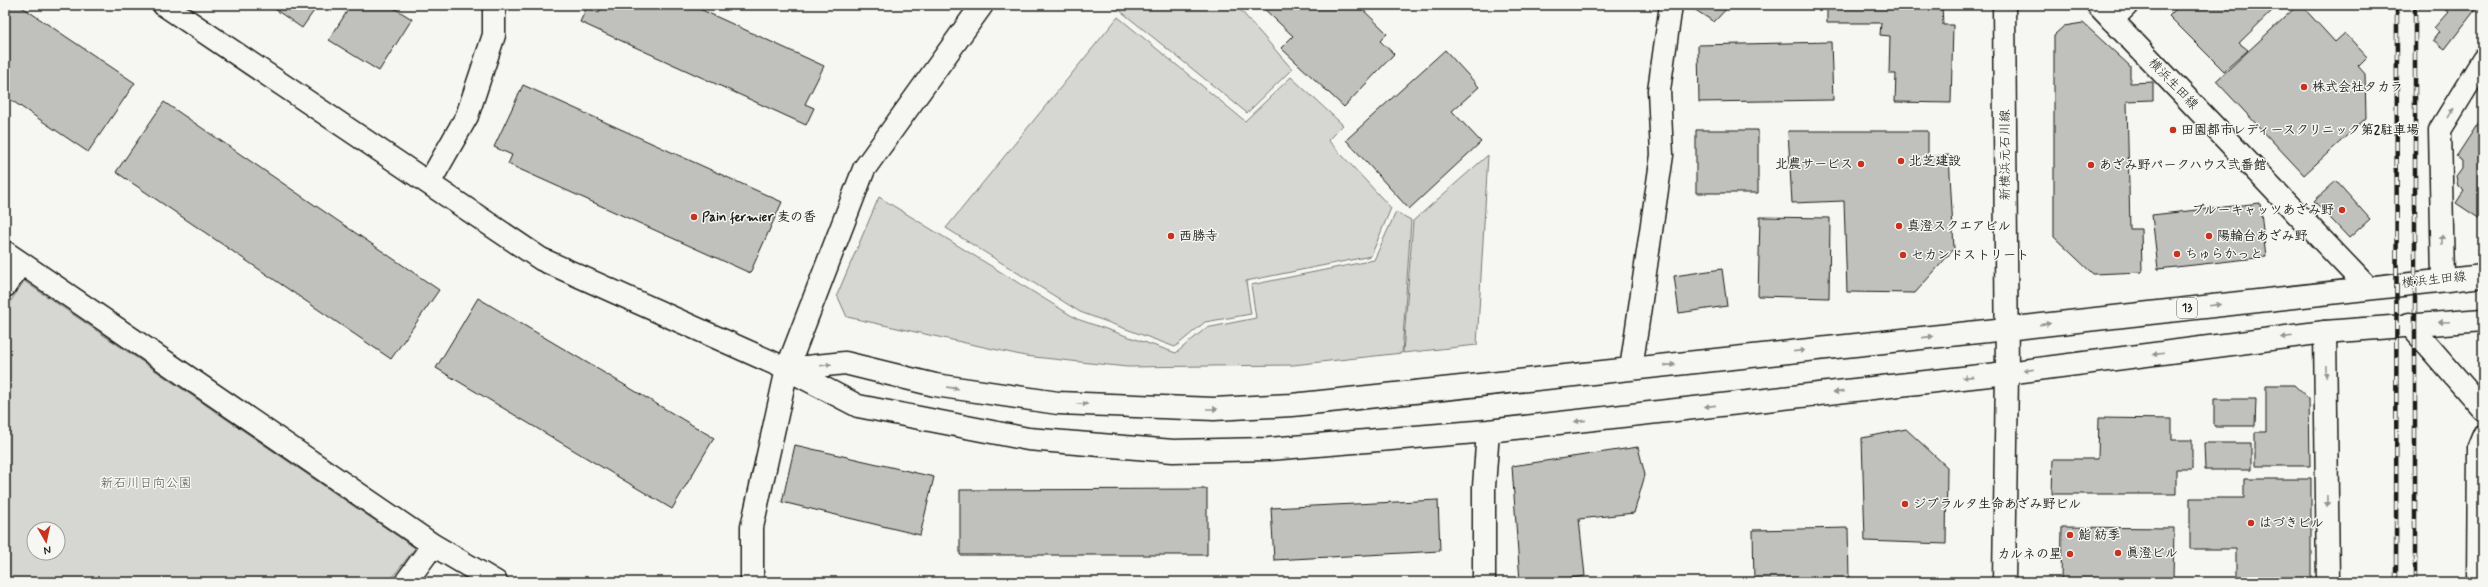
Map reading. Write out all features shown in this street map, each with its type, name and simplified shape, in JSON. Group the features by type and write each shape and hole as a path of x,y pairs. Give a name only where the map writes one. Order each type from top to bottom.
{"street":[{"path":"164,5 541,258 787,370 858,406 1028,440 1173,450 1269,449 1488,431 2007,373 2325,332 2409,324 2483,320"},
{"path":"429,183 467,116 494,35 494,5"},
{"path":"752,582 752,527 787,370 864,169 982,5"},
{"path":"1631,369 1662,155 1659,90 1671,5"},
{"name":"新横浜元石川線","path":"2004,5 2007,373"},
{"name":"横浜生田線","path":"2112,10 2367,287 2443,278 2483,276"},
{"path":"2443,278 2440,130 2483,60"},
{"path":"5,286 13,257 433,545 496,582"},
{"name":"13","path":"2006,329 2367,287"},
{"path":"2409,324 2483,409"},
{"path":"787,370 845,363 935,385 1058,403 1214,409 1292,405 2006,329"},
{"path":"2325,332 2328,582"},
{"path":"2004,582 2007,373"},
{"path":"1484,582 1484,487 1488,431"},
{"path":"2478,582 2479,446 2483,436"},
{"path":"406,582 433,545"}],"green space":[{"path":"1113,5 1236,5 1292,69 1247,113"},
{"path":"1118,17 1245,121 1291,77 1343,125 1328,140 1391,208 1371,256 1246,281 1251,314 1205,322 1175,347 1080,312 946,228"},
{"path":"1488,155 1477,345 1403,353 1413,221"},
{"path":"879,197 1077,319 1176,353 1206,328 1256,318 1251,285 1374,260 1396,212 1411,220 1402,353 1293,365 1127,367 1025,356 847,317 837,295"},
{"name":"新石川日向公園","path":"24,281 415,548 389,582 5,582 5,310"}],"building":[{"path":"5,5 19,5 135,83 88,152 5,96"},
{"path":"269,5 318,5 302,28"},
{"path":"351,5 389,5 412,19 379,71 329,40"},
{"path":"602,5 691,5 824,66 805,104 814,108 806,125 580,22 587,7 599,13"},
{"path":"1260,5 1358,5 1387,33 1380,41 1394,54 1344,107 1281,48 1293,36"},
{"path":"1698,5 1730,5 1714,22 1694,9"},
{"path":"1827,5 1942,5 1943,25 1953,25 1951,103 1895,102 1896,74 1889,74 1890,36 1880,35 1881,23 1827,23"},
{"path":"2180,5 2278,5 2239,43 2248,50 2224,71 2169,16"},
{"path":"2298,5 2301,5 2335,42 2345,33 2367,57 2358,66 2365,74 2366,118 2304,175 2216,81"},
{"path":"2439,5 2479,5 2445,49 2433,40 2439,32 2434,28 2448,12"},
{"name":"あざみ野パークハウス弐番館","path":"2083,23 2130,66 2130,83 2153,82 2153,100 2127,101 2130,229 2141,229 2142,272 2093,274 2054,237 2054,35 2064,26"},
{"path":"1831,42 1833,100 1699,102 1698,45"},
{"path":"1445,50 1479,87 1452,111 1481,142 1409,209 1346,140"},
{"path":"523,85 782,202 750,273 508,164 512,155 494,147"},
{"path":"164,102 439,290 391,359 116,172"},
{"path":"2479,122 2483,124 2483,221 2456,203 2464,191 2458,186 2456,176 2462,168 2462,161 2456,157"},
{"path":"1696,130 1758,130 1758,193 1696,193"},
{"name":"真澄スクエアビル","path":"1788,131 1928,131 1928,157 1949,155 1954,249 1915,293 1847,292 1844,201 1792,203"},
{"name":"ブルーキャッツあざみ野","path":"2336,181 2370,219 2349,238 2314,201"},
{"name":"陽輪台あざみ野","path":"2260,203 2266,257 2158,269 2152,215"},
{"path":"1760,217 1830,218 1829,298 1758,296"},
{"path":"1722,269 1727,306 1679,313 1674,276"},
{"path":"478,298 714,438 672,509 436,368"},
{"path":"2266,385 2294,385 2309,399 2310,466 2255,466 2255,432 2266,432"},
{"path":"2214,399 2256,399 2255,426 2214,426"},
{"path":"2099,418 2172,419 2172,440 2192,440 2192,469 2176,469 2176,494 2052,494 2053,459 2098,459"},
{"name":"ジブラルタ生命あざみ野ビル","path":"1906,429 1947,467 1946,544 1865,541 1862,438"},
{"path":"2204,443 2251,443 2251,470 2205,470"},
{"path":"795,445 934,477 920,535 782,502"},
{"path":"1638,447 1645,475 1634,513 1579,519 1585,576 1545,582 1520,582 1512,466"},
{"name":"はづきビル","path":"2244,479 2311,479 2311,582 2236,582 2236,549 2190,549 2190,498 2244,498"},
{"path":"1207,489 1207,555 960,555 960,490"},
{"path":"1438,500 1440,551 1274,560 1271,508"},
{"name":"眞澄ビル","path":"2062,527 2174,528 2173,580 2061,582"},
{"path":"1848,528 1849,580 1754,582 1753,530"}],"railway":[{"path":"2396,582 2397,5"},
{"path":"2415,5 2415,582"}],"place":[{"name":"株式会社タカラ","path":"2304,87"},
{"name":"田園都市レディースクリニック第2駐車場","path":"2173,130"},
{"name":"北芝建設","path":"1901,161"},
{"name":"北農サービス","path":"1861,164"},
{"name":"あざみ野パークハウス弐番館","path":"2091,165"},
{"name":"ブルーキャッツあざみ野","path":"2342,210"},
{"name":"Pain fermier 麦の香","path":"694,217"},
{"name":"真澄スクエアビル","path":"1899,226"},
{"name":"西勝寺","path":"1171,236"},
{"name":"陽輪台あざみ野","path":"2209,236"},
{"name":"ちゅらかっと","path":"2177,254"},
{"name":"セカンドストリート","path":"1903,255"},
{"name":"ジブラルタ生命あざみ野ビル","path":"1905,504"},
{"name":"はづきビル","path":"2251,523"},
{"name":"鮨 紡季","path":"2070,535"},
{"name":"眞澄ビル","path":"2118,553"},
{"name":"カルネの星","path":"2070,554"}]}
